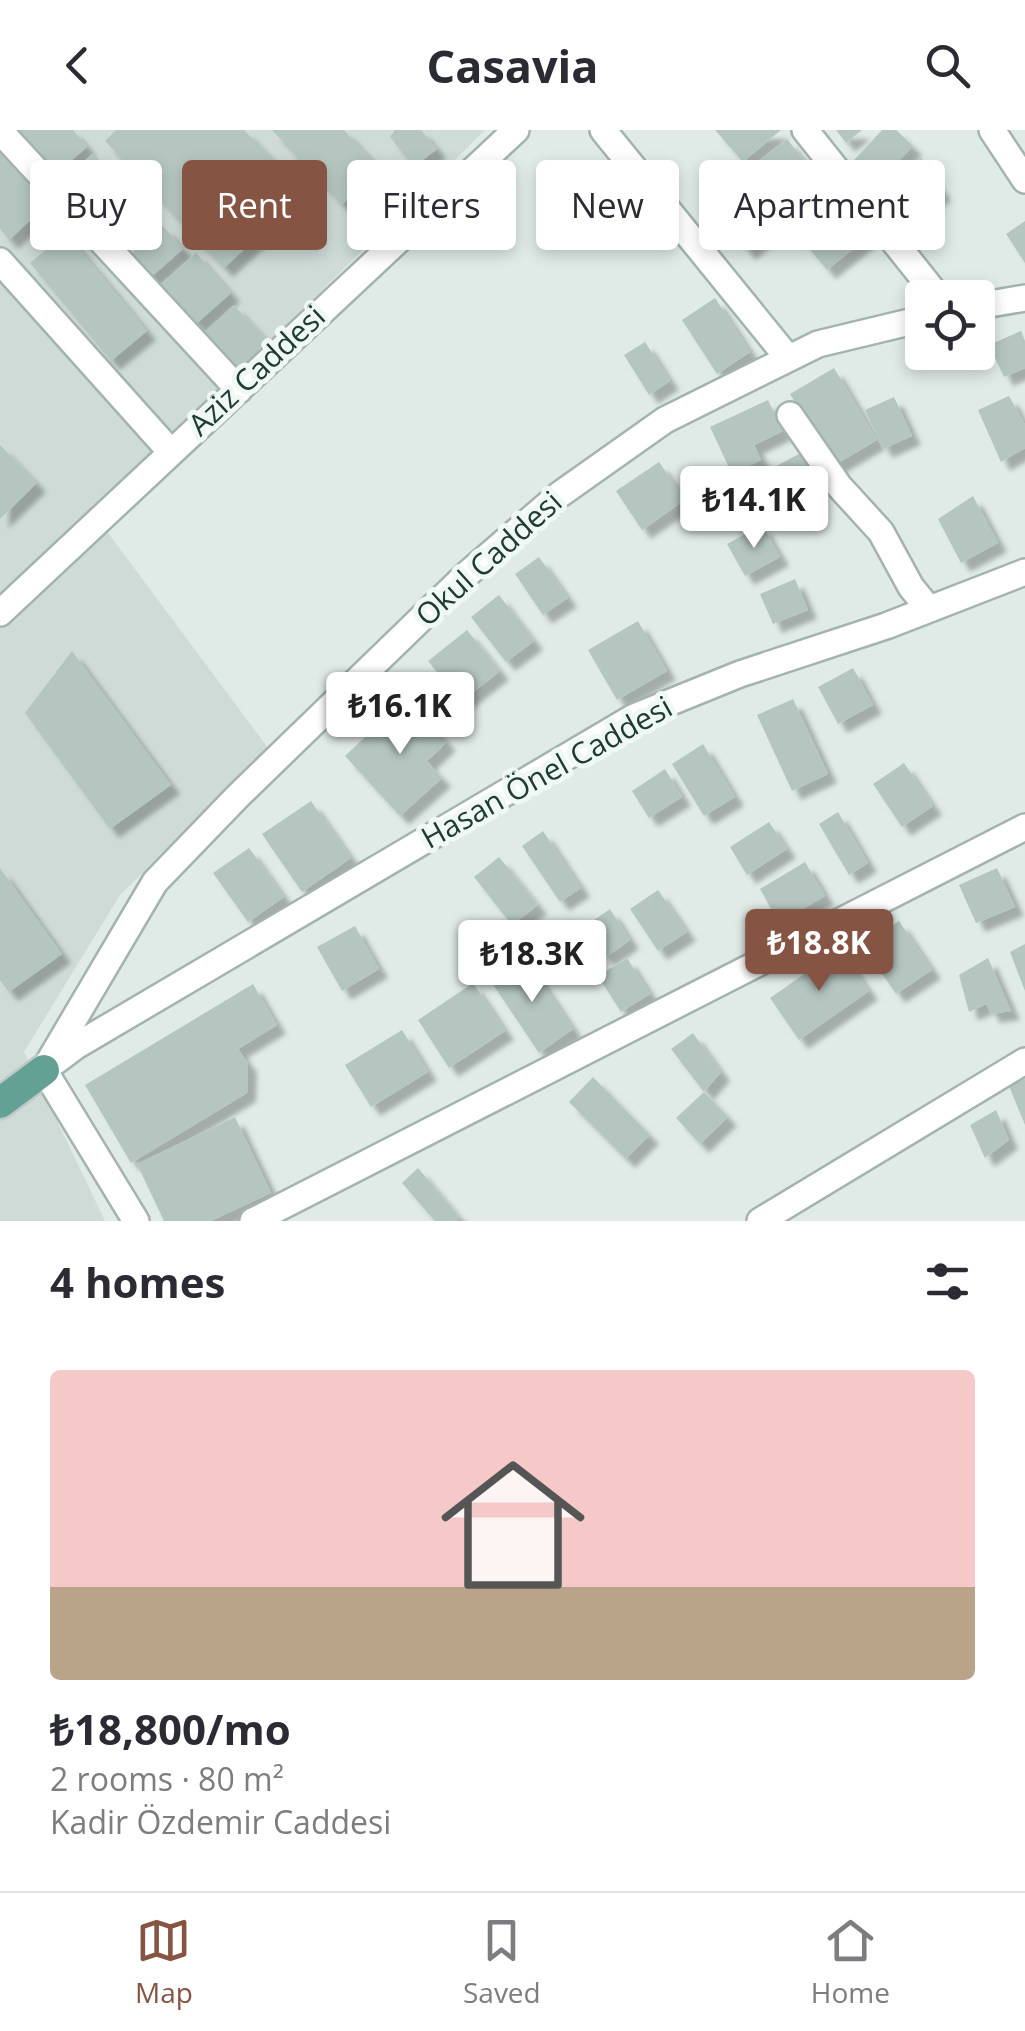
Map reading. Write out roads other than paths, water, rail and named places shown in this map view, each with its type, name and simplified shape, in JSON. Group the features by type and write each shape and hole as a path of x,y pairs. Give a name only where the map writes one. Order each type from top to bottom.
{"main road":[{"name":"Hasan Önel Caddesi","path":"0,1103 44,1070"}],"street":[{"name":"Aziz Caddesi","path":"0,613 516,130"},
{"path":"603,130 788,358"},
{"path":"805,130 925,280"},
{"path":"992,130 1025,180"},
{"path":"0,131 239,390"},
{"path":"0,261 170,451"},
{"path":"995,303 1025,298"},
{"name":"Okul Caddesi","path":"44,1070 155,882 466,575 559,495 665,420 818,344 905,323"},
{"path":"790,415 839,486 881,532 910,587 929,610"},
{"name":"Hasan Önel Caddesi","path":"44,1070 76,1046 634,718 740,674 929,610 1025,572"},
{"path":"253,1221 1025,827"},
{"path":"760,1221 1025,1061"},
{"path":"44,1070 136,1221"}]}
